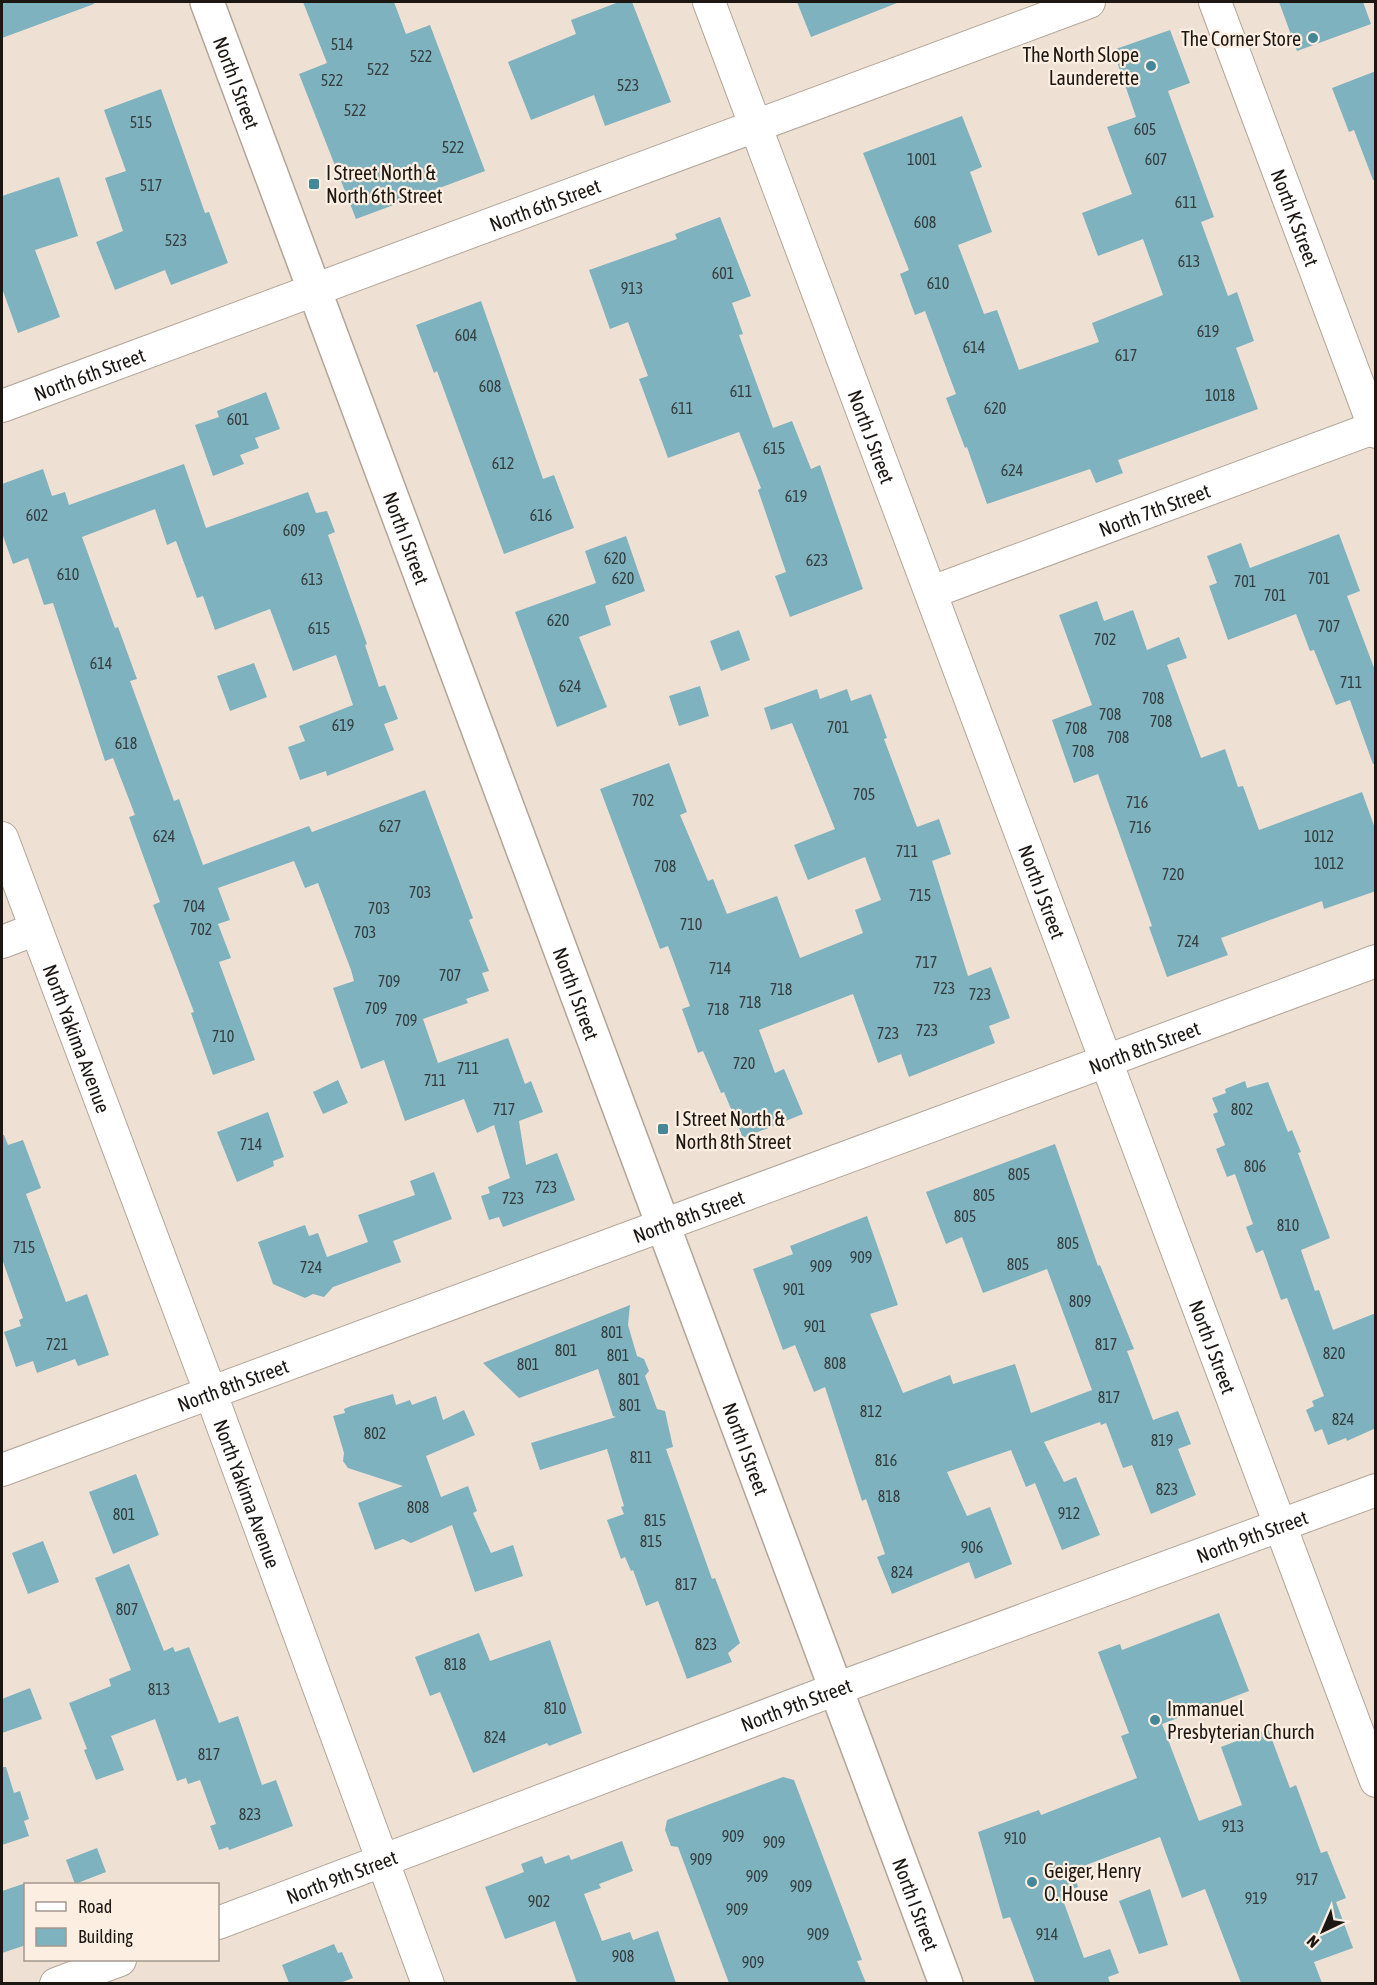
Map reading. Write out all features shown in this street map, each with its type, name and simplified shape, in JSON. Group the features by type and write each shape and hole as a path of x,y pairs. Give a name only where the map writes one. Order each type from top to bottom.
{"main road":[{"name":"North I Street","path":"207,2 946,1983"}],"street":[{"name":"North J Street","path":"709,2 1376,1781"},
{"name":"North 6th Street","path":"2,406 1089,2"},
{"name":"North K Street","path":"1215,2 1375,429"},
{"name":"North 7th Street","path":"932,592 1375,429"},
{"name":"North Yakima Avenue","path":"2,838 429,1983"},
{"path":"2,942 36,929"},
{"name":"North 8th Street","path":"2,1470 211,1394 662,1223 1376,961"},
{"name":"North 9th Street","path":"219,1923 836,1689 1376,1490"},
{"path":"56,1983 115,1961"}],"building":[{"path":"2,2 93,2 94,4 2,38"},
{"path":"303,2 394,2 406,34 430,25 485,171 356,219 299,74 327,63"},
{"path":"619,2 632,2 671,102 605,126 594,95 531,120 508,62 576,34 571,20"},
{"path":"797,2 897,2 897,3 811,37"},
{"name":"The Corner Store","path":"1279,2 1363,2 1371,24 1297,51"},
{"path":"1170,30 1190,83 1168,91 1214,217 1201,222 1228,296 1237,292 1254,341 1236,348 1258,409 1118,460 1123,473 1096,483 1090,469 987,504 967,447 965,448 946,398 956,394 925,311 915,315 900,274 909,270 863,153 962,116 982,167 970,172 992,232 958,245 984,314 997,310 1019,370 1099,342 1092,323 1163,295 1143,239 1098,256 1082,213 1132,194 1107,127 1136,117 1113,50"},
{"path":"1376,71 1376,180 1373,180 1354,130 1349,132 1332,88"},
{"path":"161,89 205,213 209,212 228,263 171,285 165,270 115,290 96,242 123,231 105,178 126,171 104,110"},
{"path":"59,177 78,236 35,250 60,317 18,333 2,288 2,196"},
{"path":"720,217 751,296 732,303 743,334 739,335 773,428 792,421 811,469 820,465 863,589 790,617 775,576 786,572 758,490 761,488 739,432 668,458 639,379 648,376 628,322 610,329 589,270 677,239 675,234"},
{"path":"481,301 543,479 554,475 574,528 504,554 437,371 434,373 416,325"},
{"path":"266,392 280,429 255,438 259,448 240,455 244,464 213,476 195,425 219,417 217,411"},
{"path":"184,464 206,528 308,492 316,513 327,511 335,532 328,535 367,644 365,645 379,687 385,685 398,719 384,724 394,750 327,776 326,771 300,780 288,747 305,741 299,726 353,705 336,655 293,671 270,609 215,630 203,596 197,598 176,541 167,545 155,509 82,537 115,628 118,627 137,679 130,681 174,801 179,799 203,865 309,826 312,832 425,790 473,918 469,920 489,971 482,973 489,991 466,999 468,1003 423,1019 438,1063 508,1038 525,1084 531,1081 543,1112 519,1121 526,1165 557,1153 575,1200 503,1227 499,1217 489,1220 481,1196 490,1193 488,1187 510,1178 494,1125 477,1133 464,1099 405,1121 384,1060 361,1069 333,988 354,981 351,970 318,883 305,888 294,861 218,888 230,920 218,924 231,958 219,962 255,1060 213,1075 191,1013 194,1012 153,905 160,902 129,817 135,815 113,758 105,761 53,603 44,605 28,558 13,564 2,533 2,484 43,469 52,496 65,492 69,505"},
{"path":"1339,534 1360,591 1347,596 1376,673 1376,763 1373,764 1350,700 1336,705 1314,650 1310,651 1296,614 1228,640 1209,586 1217,583 1207,556 1241,543 1250,568"},
{"path":"626,536 645,591 605,606 611,625 579,637 607,707 557,727 515,612 596,583 585,551"},
{"path":"1097,601 1104,621 1133,610 1147,650 1179,637 1187,658 1167,665 1201,758 1225,749 1238,787 1243,786 1259,830 1362,792 1376,831 1376,891 1324,909 1322,901 1221,938 1228,955 1167,977 1149,927 1152,926 1098,774 1074,783 1052,720 1092,705 1059,615"},
{"path":"739,630 750,660 721,671 710,641"},
{"path":"254,663 267,697 230,711 217,676"},
{"path":"700,686 709,716 679,726 669,696"},
{"path":"817,689 820,699 847,689 851,701 871,694 887,738 884,739 917,827 939,819 951,854 932,861 968,976 991,967 1010,1018 989,1026 995,1043 909,1077 901,1054 878,1063 853,994 759,1030 775,1073 784,1069 803,1114 743,1138 724,1092 721,1093 703,1051 698,1053 682,1009 690,1006 668,946 660,949 600,789 669,763 687,812 680,815 708,881 713,879 727,914 777,896 800,958 863,933 855,910 881,900 865,857 808,880 794,845 835,829 792,723 771,730 764,708"},
{"path":"338,1080 348,1103 323,1114 313,1092"},
{"path":"1245,1081 1247,1088 1268,1082 1288,1132 1292,1130 1301,1152 1298,1153 1330,1238 1301,1250 1315,1291 1319,1290 1333,1330 1376,1313 1376,1428 1347,1441 1346,1438 1328,1445 1322,1429 1315,1432 1306,1410 1314,1406 1312,1401 1324,1396 1287,1298 1281,1300 1263,1250 1256,1253 1246,1227 1253,1224 1235,1174 1227,1177 1216,1149 1225,1145 1213,1114 1218,1112 1212,1098 1226,1093 1225,1089"},
{"path":"268,1112 284,1157 273,1161 274,1166 237,1182 217,1132"},
{"path":"2,1135 8,1145 23,1140 41,1188 26,1194 66,1302 87,1294 109,1355 78,1366 75,1359 37,1373 33,1361 16,1367 4,1332 21,1326 19,1320 23,1318 2,1259"},
{"path":"1055,1144 1098,1266 1100,1265 1134,1349 1127,1351 1153,1420 1178,1411 1191,1444 1178,1449 1196,1495 1151,1514 1132,1465 1123,1468 1106,1423 1101,1425 1100,1422 1044,1442 1064,1482 1076,1477 1100,1535 1062,1550 1035,1483 1026,1487 1011,1450 947,1472 967,1516 990,1507 1012,1564 975,1579 969,1562 892,1594 877,1557 885,1554 866,1499 862,1501 825,1387 814,1392 795,1345 783,1350 753,1269 793,1254 790,1246 867,1216 898,1305 870,1314 903,1393 950,1375 953,1384 1015,1364 1031,1413 1092,1390 1047,1269 983,1293 962,1237 946,1244 926,1192"},
{"path":"434,1172 452,1219 393,1241 401,1262 333,1287 324,1297 313,1294 305,1298 273,1284 258,1242 305,1225 309,1236 318,1233 327,1257 368,1242 358,1215 415,1195 410,1181"},
{"path":"630,1305 628,1325 637,1356 644,1359 649,1371 645,1376 657,1409 665,1411 673,1447 666,1449 712,1579 715,1578 740,1643 728,1653 732,1662 687,1679 658,1601 646,1606 633,1570 631,1571 625,1557 621,1559 607,1520 624,1514 621,1507 624,1506 607,1449 540,1470 531,1443 616,1417 613,1416 598,1369 519,1398 483,1363"},
{"path":"393,1394 396,1405 410,1400 412,1405 436,1396 443,1420 464,1410 475,1435 426,1456 441,1497 468,1486 477,1511 473,1513 491,1553 513,1545 523,1576 475,1592 452,1525 411,1543 403,1539 375,1550 358,1503 403,1486 348,1468 343,1461 344,1453 333,1416 345,1413 344,1409 351,1406"},
{"path":"136,1474 159,1535 113,1554 89,1492"},
{"path":"43,1541 59,1582 28,1594 12,1553"},
{"path":"129,1564 164,1651 173,1647 175,1652 189,1647 219,1723 238,1716 262,1785 276,1780 293,1826 229,1850 228,1847 219,1850 210,1826 216,1824 200,1780 188,1784 186,1778 177,1781 155,1719 111,1736 124,1770 96,1780 69,1703 111,1686 109,1679 131,1670 95,1578"},
{"path":"1219,1613 1249,1691 1162,1724 1199,1821 1242,1805 1221,1747 1268,1729 1290,1788 1296,1785 1321,1853 1327,1851 1346,1898 1336,1902 1353,1948 1314,1962 1322,1983 1241,1983 1205,1889 1182,1898 1160,1837 1073,1870 1078,1887 1060,1892 1084,1958 1110,1949 1119,1973 1108,1977 1110,1983 1035,1983 1010,1917 1003,1919 978,1832 1039,1810 1041,1815 1137,1778 1121,1736 1129,1733 1098,1652 1120,1644 1122,1650"},
{"path":"479,1633 490,1661 550,1640 582,1733 549,1746 547,1743 473,1773 440,1692 430,1696 415,1657"},
{"path":"30,1688 42,1719 2,1733 2,1699"},
{"path":"2,1767 6,1767 14,1793 20,1791 29,1819 24,1821 29,1836 2,1845"},
{"path":"783,1777 794,1780 862,1960 857,1961 866,1983 729,1983 678,1847 671,1846 665,1830 667,1820"},
{"path":"622,1841 633,1871 599,1884 601,1888 584,1894 602,1941 630,1932 633,1940 658,1931 676,1983 577,1983 555,1921 505,1939 485,1887 524,1872 521,1864 542,1856 545,1864 569,1855 571,1860"},
{"path":"97,1848 106,1872 75,1883 66,1860"},
{"path":"24,1884 24,1946 2,1953 2,1891"},
{"path":"1150,1889 1168,1945 1139,1954 1119,1901"},
{"path":"334,1944 338,1953 342,1952 353,1978 340,1983 289,1983 282,1965"}],"place":[{"name":"The Corner Store","path":"1313,38"},
{"name":"The North Slope Launderette","path":"1151,66"},
{"name":"I Street North & North 6th Street","path":"314,184"},
{"name":"I Street North & North 8th Street","path":"663,1129"},
{"name":"Immanuel Presbyterian Church","path":"1155,1720"},
{"name":"Geiger, Henry O. House","path":"1032,1882"}]}
